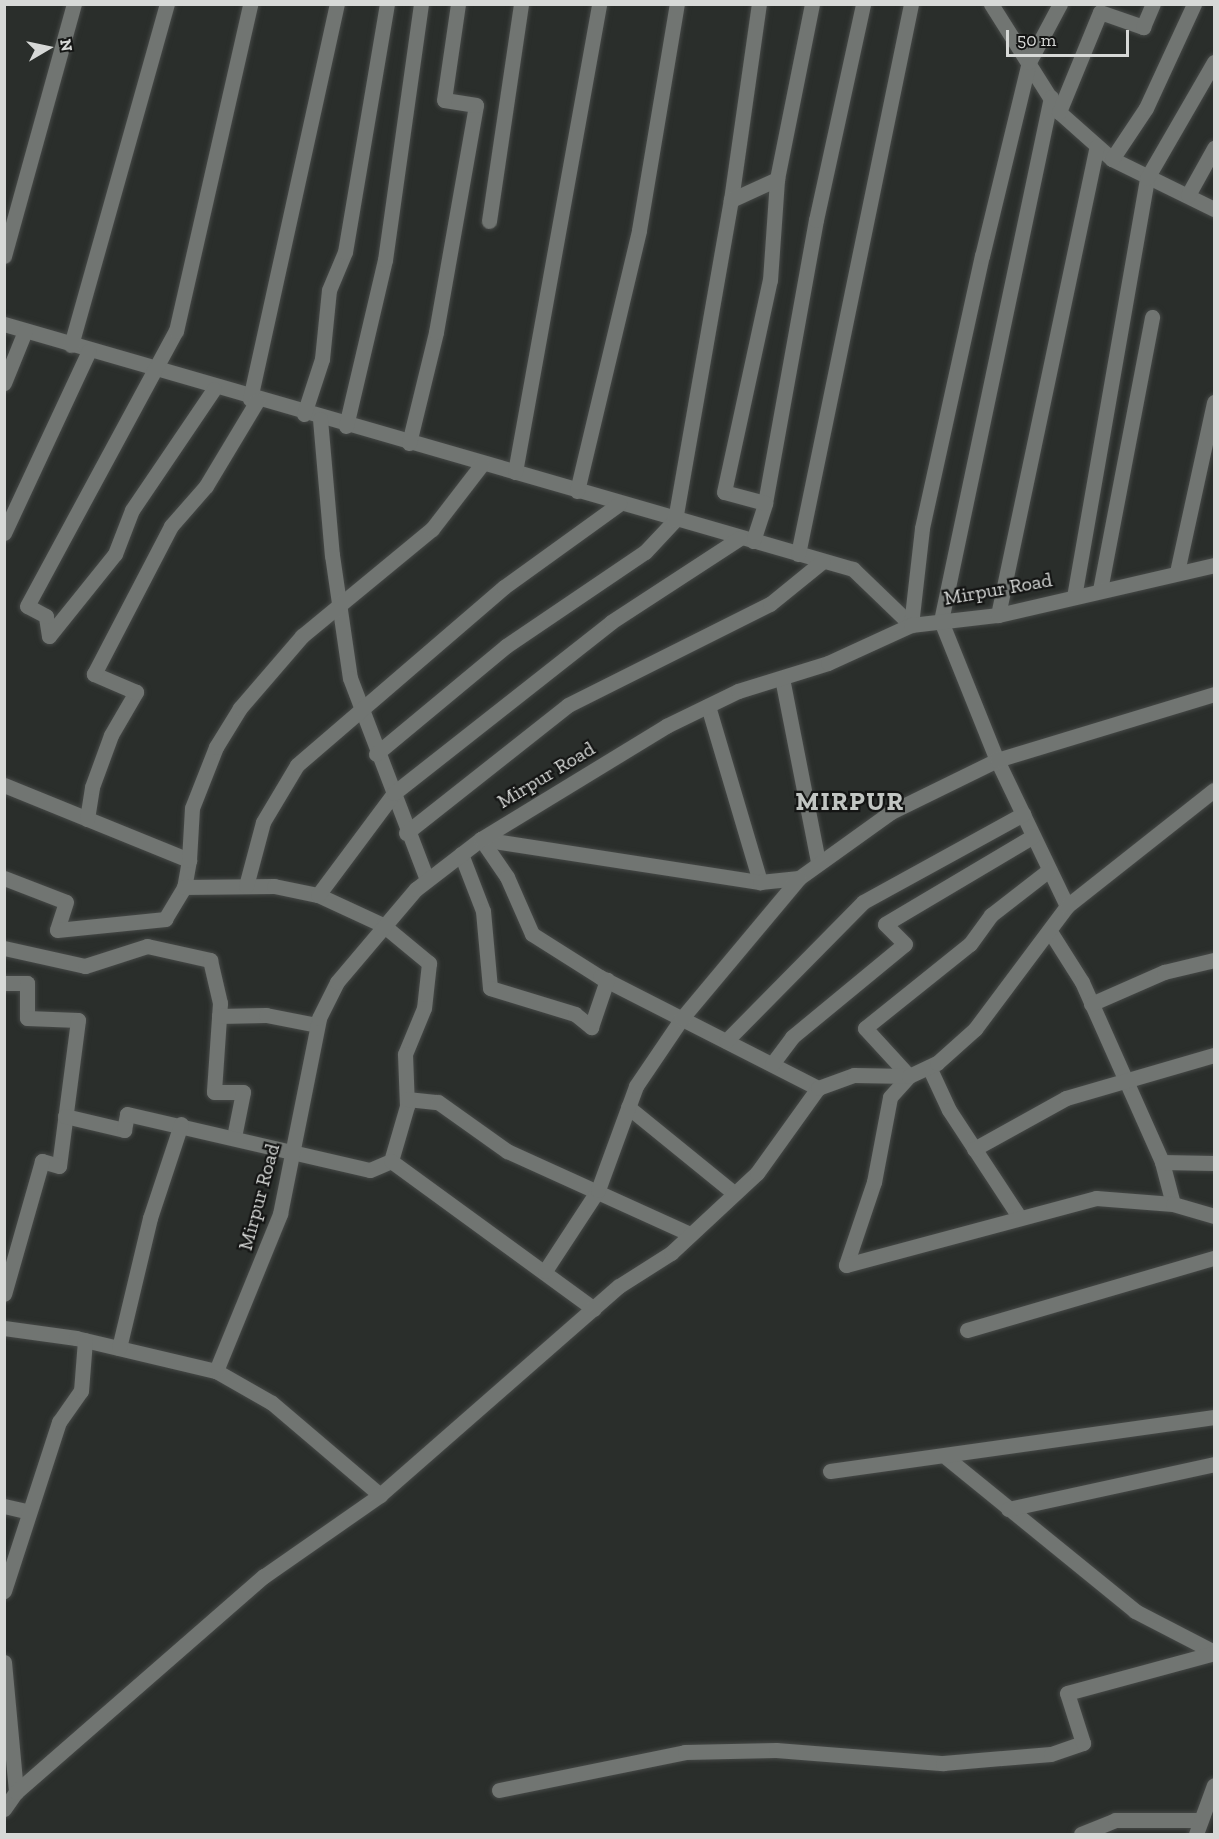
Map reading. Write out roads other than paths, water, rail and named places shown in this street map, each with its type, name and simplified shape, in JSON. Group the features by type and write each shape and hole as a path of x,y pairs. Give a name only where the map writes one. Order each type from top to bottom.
{"street":[{"path":"4,256 74,4"},
{"path":"71,345 167,4"},
{"path":"214,389 132,510 115,554 49,636 46,616 27,606 156,372 176,331 250,4"},
{"path":"87,819 92,787 111,735 136,692 94,674 171,526 206,486 254,400 337,4"},
{"path":"304,414 322,359 329,290 345,252 387,4"},
{"path":"346,426 385,260 421,4"},
{"path":"409,443 435,332 476,105 444,100 458,4"},
{"path":"489,221 521,4"},
{"path":"516,472 599,4"},
{"path":"577,491 639,230 677,4"},
{"path":"376,754 506,646 645,552 675,520 731,200 759,4"},
{"path":"765,503 724,492 770,280 777,179 812,4"},
{"path":"318,895 394,793 611,622 746,540 765,503 816,220 863,4"},
{"path":"798,554 910,4"},
{"path":"992,4 1059,112 1112,159 1147,178 1215,209"},
{"path":"911,625 922,528 1029,62 1060,4"},
{"path":"1059,112 1100,12 1143,27 1153,4"},
{"path":"1112,159 1146,108 1194,4"},
{"path":"1074,597 1147,178 1215,62"},
{"path":"1051,97 941,621 997,760 1067,906"},
{"path":"998,615 1097,146"},
{"path":"1188,195 1215,148"},
{"path":"731,200 777,179"},
{"path":"1100,590 1152,318"},
{"path":"4,324 214,389 516,472 618,504 853,569 911,625"},
{"path":"4,383 25,331"},
{"path":"4,533 89,351"},
{"path":"1177,572 1215,402"},
{"path":"321,419 340,608 360,710 376,754 394,793 406,833 427,880"},
{"path":"4,878 66,902 57,930 165,919 184,887 189,860 192,808 216,747 240,708 302,636 340,608 371,575 432,529 482,464"},
{"path":"246,886 263,822 297,765 504,587 618,504"},
{"path":"406,833 568,705 770,604 823,561"},
{"name":"Mirpur Road","path":"216,1371 258,1280 293,1154 317,1025 337,982 383,925 427,880 481,839 708,706 911,625 998,615 1215,565"},
{"path":"782,678 818,862"},
{"path":"544,1271 598,1190 636,1086 682,1018 799,878 818,862 891,812 997,760 1215,694"},
{"path":"708,706 760,882"},
{"path":"4,785 189,860"},
{"path":"1215,790 1067,906 1051,933 975,1029 929,1067 909,1076 890,1097 874,1182 846,1265 1018,1215 1096,1198 1173,1204 1215,1216"},
{"path":"726,1041 862,902 1023,814"},
{"path":"772,1064 792,1037 905,944 885,924 1033,836"},
{"path":"481,839 760,882 799,878"},
{"path":"481,839 507,877 532,934 607,980 818,1088"},
{"path":"461,854 483,911 490,988 575,1014 591,1027 607,980"},
{"path":"909,1076 865,1028 970,944 991,915 1049,870"},
{"path":"184,887 246,886 318,895 383,925 429,963 424,1008 405,1054 406,1099 392,1161"},
{"path":"1051,933 1091,1004 1122,1078 1162,1162 1173,1204"},
{"path":"4,948 85,966 147,946 210,960 219,1016 214,1092 243,1092 234,1137"},
{"path":"1091,1004 1164,972 1215,960"},
{"path":"4,982 27,983 27,1018 78,1020 59,1166 42,1161 4,1294"},
{"path":"219,1016 266,1015 317,1025"},
{"path":"974,1149 1066,1098 1122,1078 1215,1055"},
{"path":"929,1067 974,1149 1018,1215"},
{"path":"4,1809 15,1792 264,1576 380,1495 594,1309 690,1234 734,1193 789,1135 818,1088 854,1075 909,1076"},
{"path":"406,1099 438,1102 507,1151 598,1190 690,1234"},
{"path":"628,1107 734,1193"},
{"path":"66,1116 124,1130 127,1114 181,1124 293,1154 370,1170 392,1161"},
{"path":"119,1348 150,1218 181,1124"},
{"path":"392,1161 594,1309"},
{"path":"1162,1162 1215,1163"},
{"path":"967,1330 1215,1258"},
{"path":"4,1328 85,1340 216,1371 272,1403 380,1495"},
{"path":"4,1591 9,1560 59,1422 81,1391 85,1340"},
{"path":"830,1471 947,1458 1215,1417"},
{"path":"947,1458 1135,1611 1215,1652"},
{"path":"1008,1509 1215,1464"},
{"path":"4,1506 26,1511"},
{"path":"499,1790 685,1752 776,1750 943,1763 1051,1754 1083,1743 1067,1693 1215,1652"},
{"path":"4,1662 15,1792"},
{"path":"1081,1834 1115,1820 1198,1827 1215,1785"}],"district":[{"name":"MIRPUR","path":"850,802"}]}
